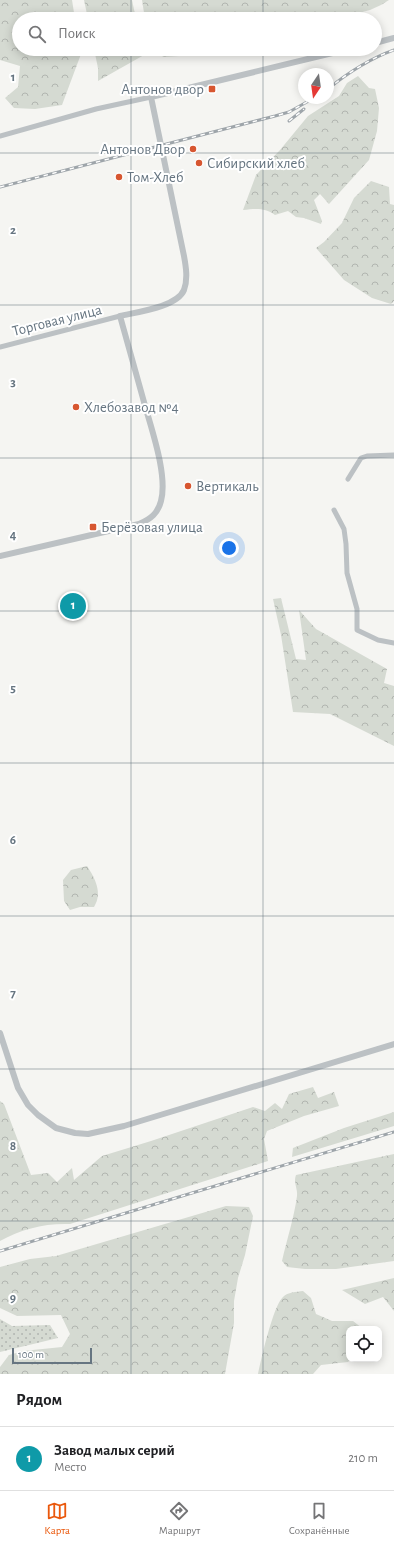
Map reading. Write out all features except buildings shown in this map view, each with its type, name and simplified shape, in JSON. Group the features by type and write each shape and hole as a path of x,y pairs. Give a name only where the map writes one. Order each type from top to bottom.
{"street":[{"path":"382,41 394,38"},
{"path":"0,136 96,110 320,56"},
{"path":"0,556 139,524 153,517 158,509 162,494 162,473 153,434 120,316 171,303 184,291 186,284 184,256 151,97"},
{"name":"Торговая улица","path":"0,347 120,316"},
{"path":"348,479 360,458 367,456 394,455"},
{"path":"334,510 344,529 346,544 346,573 357,609 357,630 378,640 394,643"},
{"path":"0,1033 18,1088 33,1110 56,1128 75,1133 88,1134 124,1126 394,1044"}],"green space":[{"path":"0,0 72,0 74,12 12,12 12,56 80,56 62,105 35,109 14,108 5,98 18,87 20,66 0,60"},
{"path":"84,0 132,0 135,12 87,12"},
{"path":"142,0 389,0 370,10 362,12 144,12"},
{"path":"95,56 142,56 98,81 98,68"},
{"path":"358,76 369,88 375,89 379,108 377,131 369,160 329,204 320,194 314,200 322,221 321,224 296,217 288,211 275,215 271,212 263,210 243,210 256,175 280,150 308,116 327,104 334,104 334,99 339,96 347,83"},
{"path":"371,181 389,187 390,204 394,205 394,301 391,304 372,298 344,280 316,248 324,242 342,223 354,198"},
{"path":"281,598 296,659 306,660 299,610 316,629 387,669 384,683 394,686 394,746 330,714 293,712 281,635 273,599"},
{"path":"87,866 97,886 97,902 94,907 80,907 70,910 64,901 63,880 71,870"},
{"path":"313,1087 318,1098 334,1092 339,1106 304,1116 267,1131 264,1139 268,1161 70,1224 42,1226 25,1230 0,1241 0,1101 4,1104 31,1175 48,1173 57,1182 72,1168 74,1180 102,1156 253,1107 265,1111 275,1103 282,1109 289,1094"},
{"path":"394,1112 394,1126 292,1157 293,1148 344,1128"},
{"path":"394,1154 394,1261 336,1269 305,1269 287,1267 282,1261 296,1204 296,1175"},
{"path":"226,1206 249,1207 253,1216 245,1255 238,1278 234,1301 234,1323 225,1374 0,1374 0,1367 9,1355 23,1351 62,1347 70,1334 61,1315 17,1316 0,1308 0,1267 30,1259 56,1256"},
{"path":"394,1278 394,1311 383,1297 365,1304 342,1290"},
{"path":"303,1291 311,1298 316,1314 332,1321 353,1321 359,1326 346,1326 346,1362 348,1362 321,1365 313,1374 258,1374 275,1311 283,1297 292,1292"},
{"path":"0,1319 12,1326 50,1325 58,1338 0,1352"}],"railway":[{"path":"382,55 394,50"},
{"path":"334,84 360,66 380,56"},
{"path":"0,187 275,116 289,112 303,104"},
{"path":"289,121 304,109"},
{"path":"0,1251 394,1132"}],"place":[{"name":"Антонов двор","path":"212,89"},
{"name":"Антонов Двор","path":"193,149"},
{"name":"Сибирский хлеб","path":"199,163"},
{"name":"Том-Хлеб","path":"119,177"},
{"name":"Хлебозавод №4","path":"76,407"},
{"name":"Вертикаль","path":"188,486"},
{"name":"Берёзовая улица","path":"93,527"},
{"name":"Завод малых серий","path":"73,606"}]}
